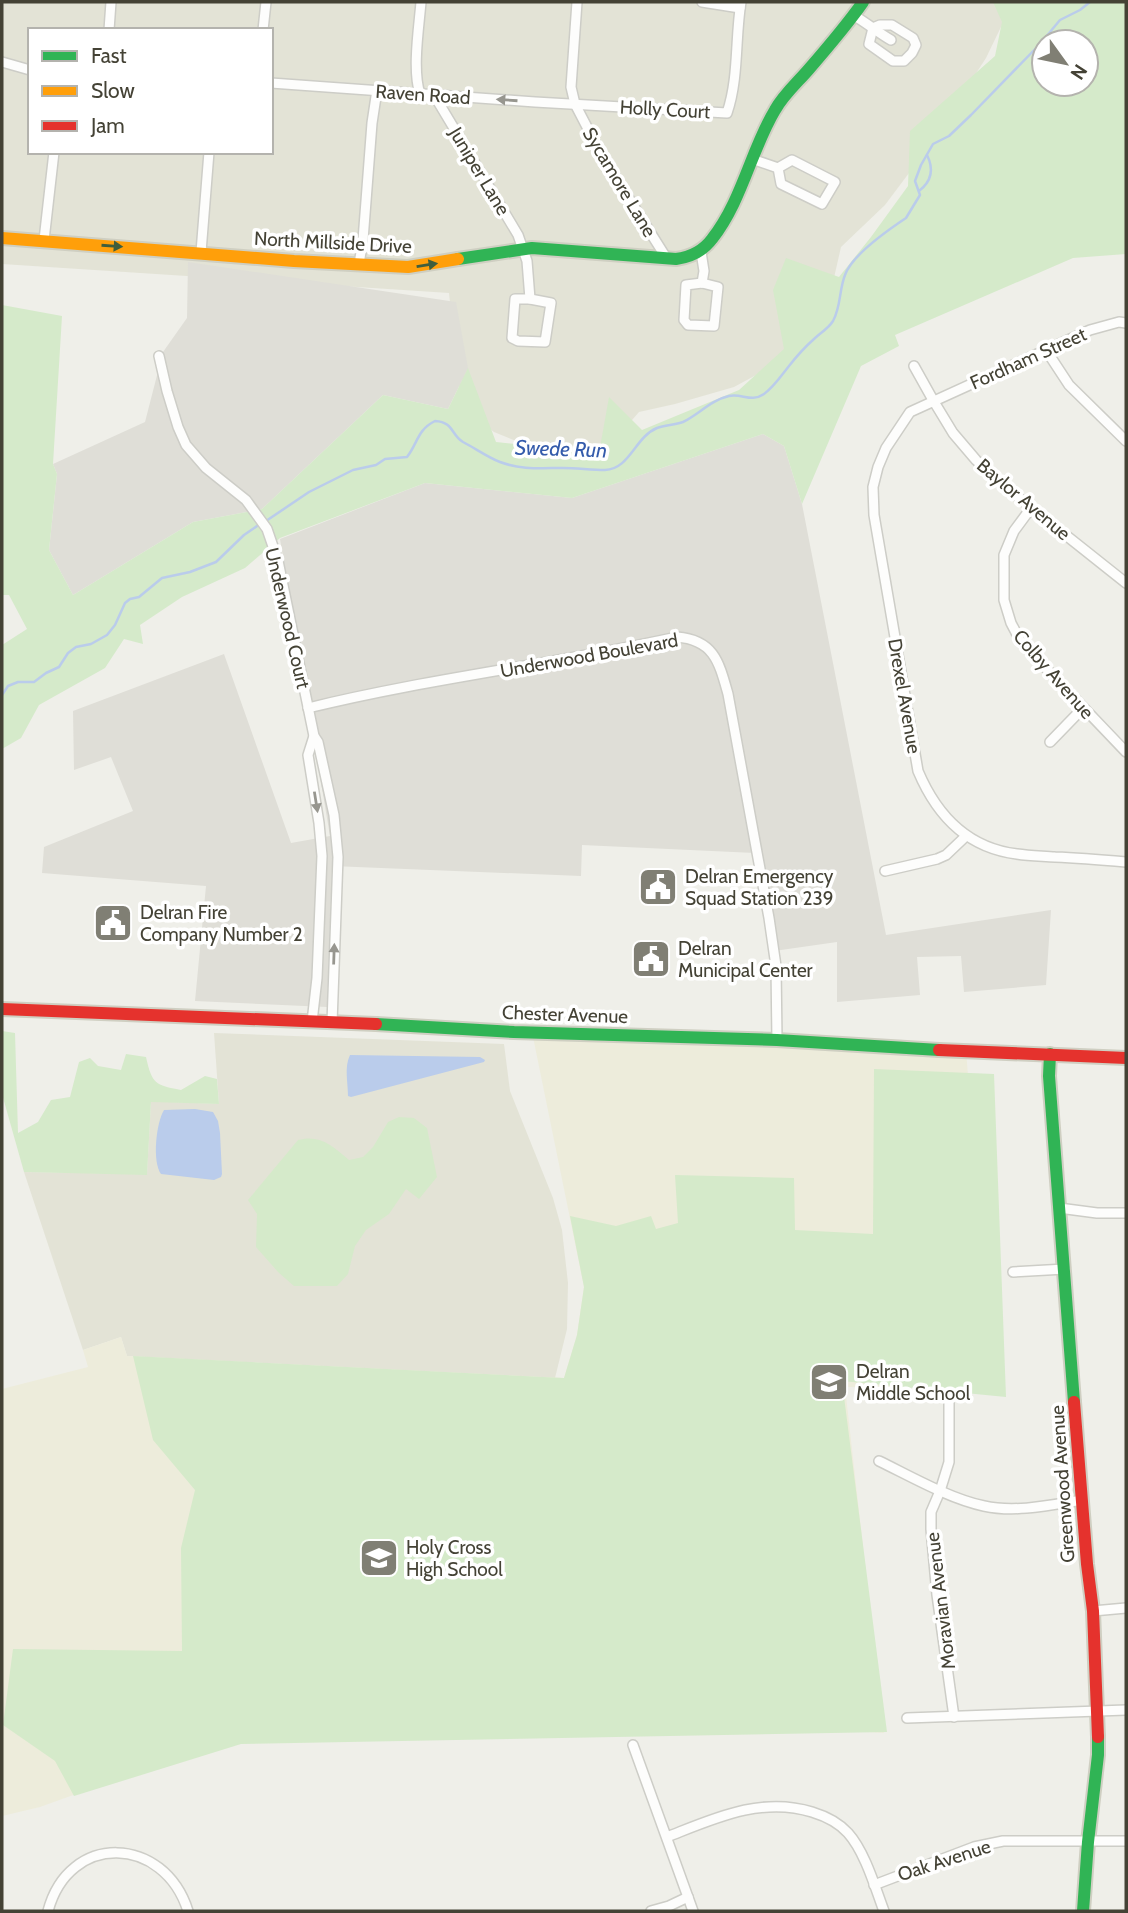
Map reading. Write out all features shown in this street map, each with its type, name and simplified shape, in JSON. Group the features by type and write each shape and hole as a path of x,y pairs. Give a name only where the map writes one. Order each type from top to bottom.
{"street":[{"path":"109,28 111,2"},
{"path":"263,28 266,2"},
{"path":"421,2 417,63 421,94"},
{"path":"575,104 571,87 577,2"},
{"path":"702,2 741,5"},
{"path":"702,283 704,271 701,252 718,231 738,193 760,138 779,104 863,2"},
{"name":"Holly Court","path":"575,104 727,113 733,89 741,5"},
{"path":"853,15 875,32 891,40"},
{"path":"892,25 913,38 916,45 912,53 904,61 893,61 869,44 873,28 892,25"},
{"path":"2,62 28,69"},
{"name":"Raven Road","path":"273,83 575,104"},
{"path":"359,264 377,90"},
{"name":"Juniper Lane","path":"434,94 511,223 523,248 530,299"},
{"name":"Sycamore Lane","path":"575,104 601,153 667,259"},
{"path":"44,240 54,154"},
{"path":"201,252 209,154"},
{"path":"752,159 778,168 792,160 835,182 822,204 781,184 778,168"},
{"name":"North Millside Drive","path":"2,238 294,261 416,267 523,248 667,259 683,259 701,252"},
{"path":"702,283 718,287 714,326 688,326 684,320 686,285 702,283"},
{"path":"515,299 530,299 551,303 545,342 518,341 512,338 515,299"},
{"name":"Fordham Street","path":"933,400 1090,330 1119,322 1126,323"},
{"path":"1046,350 1069,385 1126,441"},
{"name":"Underwood Court","path":"159,356 168,396 187,445 206,468 246,500 267,529 278,561 308,708"},
{"name":"Baylor Avenue","path":"914,366 954,433 976,460 1004,486 1126,583"},
{"name":"Drexel Avenue","path":"933,400 910,412 886,448 873,487 874,515 918,771 927,794 956,828 990,848 1015,854 1126,862"},
{"name":"Colby Avenue","path":"1031,508 1014,531 1004,555 1004,600 1011,623 1021,642 1126,752"},
{"name":"Underwood Boulevard","path":"308,708 677,637 700,642 716,658 728,694 775,957 777,1040"},
{"path":"308,708 334,815 338,857 332,1023"},
{"path":"1049,742 1083,708"},
{"path":"312,1022 317,978 322,856 308,755 314,736"},
{"path":"885,871 937,859 946,855 966,836"},
{"name":"Chester Avenue","path":"2,1009 514,1032 777,1040 870,1047 1126,1058"},
{"name":"Greenwood Avenue","path":"1050,1054 1049,1076 1093,1611 1098,1711 1098,1755 1083,1911"},
{"path":"1059,1209 1126,1213"},
{"path":"1013,1272 1065,1269"},
{"name":"Moravian Avenue","path":"949,1404 949,1462 931,1512 931,1529 954,1717"},
{"path":"879,1461 940,1491 985,1506 1014,1508 1082,1500"},
{"path":"1093,1611 1126,1608"},
{"path":"907,1718 1126,1710"},
{"path":"633,1745 693,1911"},
{"path":"667,1837 731,1812 768,1805 800,1808 825,1816 847,1832 858,1847 884,1911"},
{"name":"Oak Avenue","path":"874,1885 974,1847 1014,1841 1126,1841"},
{"path":"48,1911 52,1897 80,1863 99,1854 121,1853 137,1855 165,1872 176,1886 188,1911"},
{"path":"651,1911 688,1897"}],"shaded area":[{"path":"2,2 1013,2 986,58 924,153 885,205 841,247 826,313 780,362 734,387 639,412 606,450 552,456 494,432 461,406 449,293 2,264"},
{"path":"188,262 456,302 468,368 448,409 383,395 262,509 193,522 73,595 49,550 57,474 53,464 145,422 163,352 187,318"},
{"path":"763,434 784,446 802,504 886,935 1051,910 1046,985 964,992 961,956 917,957 920,995 837,1002 837,942 774,951 755,853 582,845 581,876 332,866 327,1007 195,1001 206,886 42,873 44,847 133,811 111,757 74,770 73,711 224,654 291,843 330,836 280,539 425,483 572,498"},
{"name":"Holy Cross High School","path":"532,1032 966,1051 994,1388 845,1387 884,1733 799,1727 226,1740 40,1807 2,1816 2,1389 88,1367 83,1350 121,1337 127,1356 564,1378 577,1335 584,1287"},
{"path":"214,1033 504,1044 510,1091 553,1198 562,1230 568,1283 567,1329 555,1378 127,1356 121,1337 83,1350 24,1172 147,1174 151,1101 219,1104"}],"green space":[{"path":"993,2 1126,2 1126,254 1073,258 895,335 899,346 861,366 802,504 784,446 763,434 572,498 425,483 280,538 245,568 182,597 140,625 143,644 124,639 105,668 39,705 21,738 2,749 2,645 27,629 9,595 2,595 2,305 62,316 53,464 57,474 49,550 73,595 193,522 262,509 383,395 448,409 468,368 496,442 599,453 609,397 642,430 739,390 784,349 773,290 786,258 839,277 908,186 910,131 995,56 1002,22"},
{"path":"2,1031 15,1033 18,1133 38,1122 51,1100 70,1097 79,1062 90,1058 98,1066 121,1070 126,1054 146,1057 150,1073 156,1082 181,1090 205,1076 217,1079 219,1104 151,1102 147,1175 24,1172 2,1094"},
{"name":"Holy Cross High School","path":"874,1069 994,1074 1006,1397 842,1381 887,1732 241,1744 74,1796 55,1761 3,1725 13,1649 182,1651 181,1548 195,1490 153,1440 133,1356 564,1378 577,1335 584,1287 570,1216 616,1226 651,1216 656,1229 678,1223 675,1175 794,1178 795,1230 873,1234"},
{"path":"399,1117 414,1118 427,1128 437,1177 419,1199 406,1189 389,1214 366,1230 355,1246 348,1274 337,1286 294,1286 256,1247 257,1214 248,1200 298,1140 320,1140 349,1160 363,1157 373,1147 388,1122"}],"water":[{"path":"350,1055 480,1057 485,1060 351,1097 348,1096 347,1075"},
{"path":"195,1109 213,1112 218,1121 222,1174 214,1180 161,1174 158,1168 156,1142 164,1110"}],"waterway":[{"name":"Swede Run","path":"266,521 309,492 353,470 376,465 385,459 407,457 421,433 435,421 449,426 463,442 508,465 605,470 621,464 643,438 657,428 683,422 722,398 734,395 755,398 764,394 833,321 845,275 855,259 906,218 920,195 915,181 933,144 949,136 971,115 1060,20 1090,2"},
{"path":"919,191 927,183 930,174 931,165 927,155"},
{"name":"Swede Run","path":"2,695 8,686 18,682 34,682 59,667 68,653 76,647 91,644 107,635 130,599 139,597 162,578 190,572 216,562 244,535 260,524"}],"traffic: fast":[{"path":"458,259 532,248 676,259 701,250 712,239 731,208 759,142 779,104 863,2"},
{"path":"376,1024 514,1032 777,1040 939,1050"},
{"path":"1050,1054 1049,1076 1074,1402"},
{"path":"1083,1911 1098,1737"}],"traffic: slow":[{"path":"2,238 294,261 408,267 458,259"}],"traffic: jam":[{"path":"2,1009 376,1024"},
{"path":"939,1050 1126,1058"},
{"path":"1074,1402 1093,1611 1098,1737"}],"place":[{"name":"Delran Emergency Squad Station 239","path":"658,887"},
{"name":"Delran Fire Company Number 2","path":"113,923"},
{"name":"Delran Municipal Center","path":"651,959"},
{"name":"Delran Middle School","path":"829,1382"},
{"name":"Holy Cross High School","path":"379,1558"}]}
